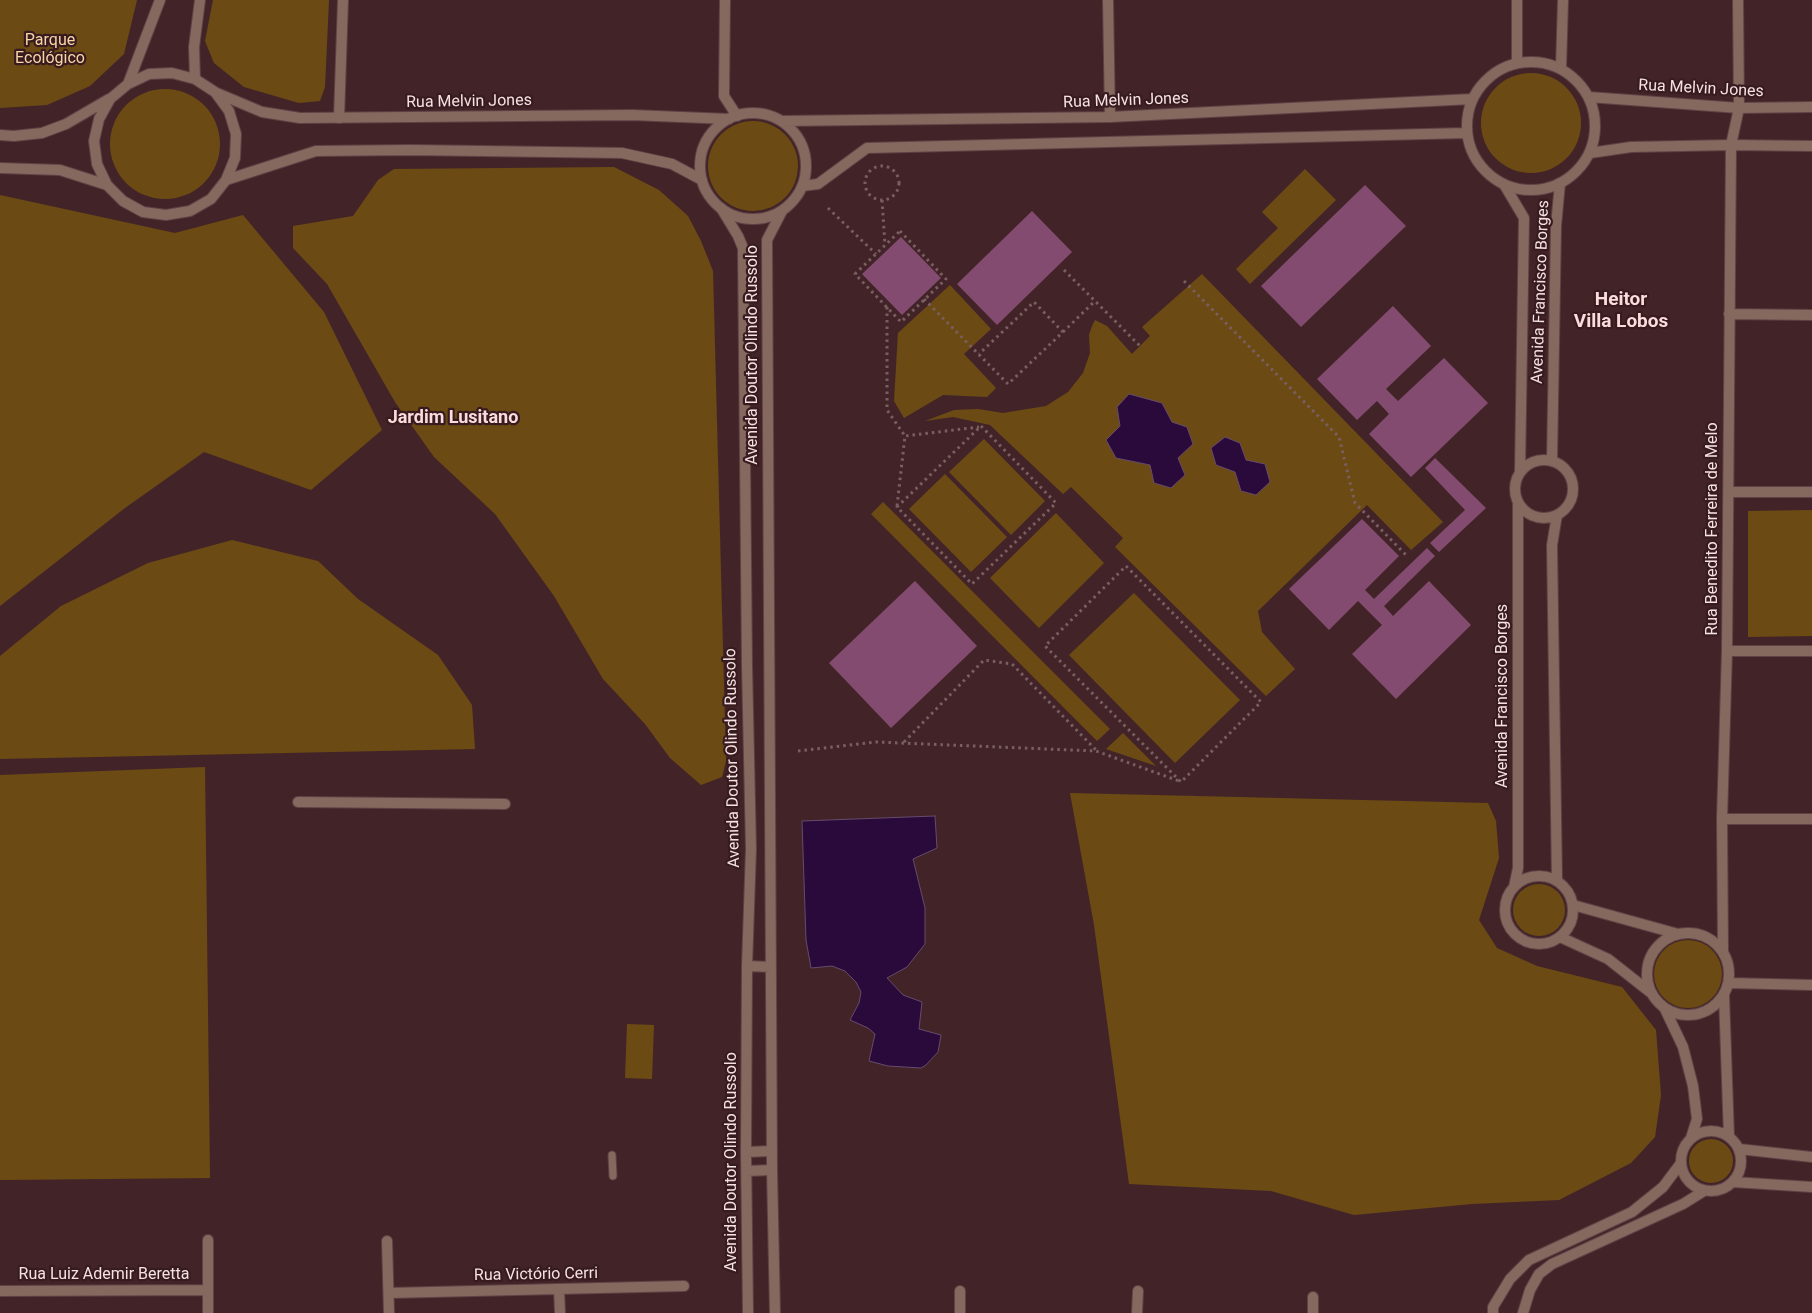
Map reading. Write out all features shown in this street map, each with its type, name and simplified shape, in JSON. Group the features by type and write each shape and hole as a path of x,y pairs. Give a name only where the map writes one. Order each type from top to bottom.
{"street":[{"path":"128,84 160,0"},
{"path":"195,79 194,47 200,0"},
{"path":"339,118 343,0"},
{"path":"724,0 724,96 733,118"},
{"path":"1108,0 1110,118"},
{"path":"1517,0 1517,63"},
{"path":"1561,68 1563,0"},
{"name":"Rua Benedito Ferreira de Melo","path":"1723,951 1722,819 1727,651 1731,145 1739,108 1738,0"},
{"path":"1532,61 1547,63 1561,68 1577,81 1589,98 1595,116 1595,135 1590,153 1578,170 1560,183 1543,190 1524,190 1505,186 1490,177 1478,164 1470,149 1466,133 1467,116 1472,99 1480,86 1490,76 1503,68 1517,63 1532,61"},
{"path":"0,136 42,133 66,124 110,99 128,84 148,74 172,73 195,79 215,92 229,111 236,134 235,158 226,180 211,199 190,211 166,215 143,212 123,201 107,185 97,164 94,141 99,119 110,99"},
{"name":"Rua Melvin Jones","path":"215,92 262,112 300,118 632,115 733,118"},
{"name":"Rua Melvin Jones","path":"1589,98 1739,108 1812,107"},
{"name":"Rua Melvin Jones","path":"781,121 1110,118 1472,99"},
{"path":"752,113 767,115 781,121 792,130 801,142 806,157 806,171 802,186 794,200 782,210 767,217 751,219 735,216 721,208 709,195 702,180 700,162 705,145 715,130 733,118 752,113"},
{"path":"802,186 818,184 866,148 1466,133"},
{"path":"1590,153 1631,147 1812,146"},
{"path":"226,180 316,151 410,150 622,153 672,164 702,180"},
{"path":"0,168 60,170 107,185"},
{"name":"Avenida Francisco Borges","path":"1552,461 1556,226 1560,183"},
{"name":"Avenida Francisco Borges","path":"1505,186 1524,218 1520,471"},
{"name":"Avenida Doutor Olindo Russolo","path":"721,208 743,248 747,666 752,849 747,966 746,1152 748,1313"},
{"name":"Avenida Doutor Olindo Russolo","path":"775,1313 772,1170 767,240 782,210"},
{"path":"1729,314 1812,315"},
{"path":"1535,461 1552,461 1560,465 1571,478 1573,486 1572,495 1564,510 1548,518 1539,518 1524,511 1518,504 1514,487 1520,471 1527,465 1535,461"},
{"path":"1729,492 1812,492"},
{"name":"Avenida Francisco Borges","path":"1514,888 1518,868 1518,504"},
{"path":"1556,515 1552,545 1557,881"},
{"path":"1727,651 1812,651"},
{"path":"298,802 505,804"},
{"path":"1722,819 1812,819"},
{"path":"1534,876 1546,877 1557,881 1570,896 1573,905 1571,923 1560,937 1550,943 1528,943 1518,938 1510,929 1506,919 1505,908 1508,897 1514,888 1523,880 1534,876"},
{"path":"1573,905 1678,934 1691,933 1703,935 1714,942 1723,951 1728,961 1729,982 1724,995 1716,1006 1704,1013 1691,1016 1678,1015 1665,1009 1651,993 1647,981 1650,957 1657,947 1667,939 1678,934"},
{"path":"1560,937 1608,959 1651,993"},
{"path":"747,966 771,967"},
{"path":"1729,982 1812,985"},
{"path":"1724,995 1729,1137"},
{"path":"1665,1009 1683,1047 1693,1086 1697,1119 1691,1138"},
{"path":"1710,1131 1720,1132 1729,1137 1735,1142 1742,1158 1741,1166 1733,1182 1725,1188 1714,1191 1704,1191 1694,1187 1682,1172 1682,1154 1685,1145 1691,1138 1700,1133 1710,1131"},
{"path":"1739,1150 1812,1157"},
{"path":"746,1152 772,1151"},
{"path":"1493,1313 1493,1306 1510,1279 1530,1260 1632,1212 1663,1187 1681,1163"},
{"path":"747,1171 772,1170"},
{"path":"1733,1182 1812,1187"},
{"path":"1523,1313 1530,1290 1539,1274 1552,1264 1682,1204 1704,1191"},
{"path":"208,1240 208,1313"},
{"path":"1574,1240 1580,1252"},
{"path":"387,1241 389,1313"},
{"name":"Rua Victório Cerri","path":"389,1293 684,1286"},
{"path":"559,1289 560,1313"},
{"name":"Rua Luiz Ademir Beretta","path":"0,1291 208,1290"},
{"path":"960,1291 960,1313"},
{"path":"1138,1292 1138,1313"},
{"path":"1313,1297 1313,1313"}],"lane":[{"path":"612,1155 613,1176"}],"path":[{"path":"884,166 894,171 899,180 899,186 894,196 882,200 873,198 865,184 866,178 872,169 884,166"},
{"path":"882,200 884,246"},
{"path":"828,208 876,254"},
{"path":"900,231 946,279 901,322 855,274 876,254 900,231"},
{"path":"1064,270 1140,346"},
{"path":"1184,281 1339,437 1355,503 1406,555"},
{"path":"924,299 1008,384 1095,301"},
{"path":"979,354 1034,302 1063,332"},
{"path":"887,307 886,410 905,436 897,507"},
{"path":"905,436 980,426"},
{"path":"897,507 972,584 1056,504 980,426"},
{"path":"897,507 980,426"},
{"path":"1126,566 1261,702 1181,782 1045,646 1126,566"},
{"path":"903,743 984,660 1012,664 1096,751"},
{"path":"798,752 876,742 1096,751 1181,782"}],"green space":[{"name":"Parque Ecológico","path":"0,0 137,0 124,54 90,86 47,105 0,108"},
{"path":"213,0 329,0 325,87 320,101 299,103 244,87 214,63 205,41"},
{"path":"1531,73 1550,77 1567,87 1577,104 1581,123 1577,142 1567,159 1550,169 1531,173 1512,169 1495,159 1485,142 1481,123 1485,104 1495,87 1512,77"},
{"path":"165,89 186,93 204,105 216,123 220,144 216,165 204,183 186,195 165,199 144,195 126,183 114,165 110,144 114,123 126,105 144,93"},
{"path":"753,121 770,125 785,134 794,149 798,166 794,183 785,198 770,207 753,211 736,207 721,198 712,183 708,166 712,149 721,134 736,125"},
{"path":"614,167 659,190 688,216 713,271 726,761 722,777 701,785 670,758 645,724 603,679 554,596 495,514 434,457 395,402 327,284 293,248 293,226 353,216 378,180 394,169"},
{"path":"1305,169 1336,200 1250,284 1236,269 1278,228 1262,212"},
{"path":"0,195 175,233 243,215 324,312 382,430 311,490 204,452 125,508 0,606"},
{"path":"1202,274 1443,522 1411,550 1367,505 1258,611 1262,632 1295,669 1266,696 1115,547 1123,538 1071,487 1063,494 990,425 953,417 925,421 954,410 978,409 1003,413 1046,406 1068,392 1083,373 1090,353 1089,335 1095,320 1107,326 1132,354 1150,336 1142,327"},
{"path":"950,285 991,329 964,354 996,388 987,397 943,395 904,418 894,401 898,333"},
{"path":"984,439 1045,501 1011,535 949,472"},
{"path":"945,474 1007,537 971,572 909,509"},
{"path":"883,502 1110,729 1097,741 871,514"},
{"path":"1812,510 1812,636 1748,637 1748,511"},
{"path":"1056,513 1104,563 1039,628 990,578"},
{"path":"232,540 318,561 358,599 438,655 472,705 475,749 0,759 0,656 61,606 148,563"},
{"path":"1134,593 1240,700 1175,763 1069,655"},
{"path":"1123,733 1156,766 1106,749"},
{"path":"205,767 210,1178 0,1180 0,775"},
{"path":"1070,793 1488,803 1496,821 1499,858 1479,920 1497,948 1537,966 1622,987 1656,1030 1661,1095 1655,1137 1631,1163 1559,1200 1472,1204 1354,1215 1271,1191 1129,1184 1094,925"},
{"path":"1534,884 1544,884 1558,891 1565,905 1565,915 1558,929 1544,936 1534,936 1524,932 1517,925 1513,915 1513,905 1517,895 1524,888"},
{"path":"1688,940 1701,943 1712,950 1719,961 1722,974 1719,987 1712,998 1701,1005 1688,1008 1675,1005 1664,998 1657,987 1654,974 1657,961 1664,950 1675,943"},
{"path":"627,1024 654,1025 652,1079 625,1078"},
{"path":"1715,1139 1727,1145 1732,1152 1732,1170 1727,1177 1720,1182 1707,1183 1699,1180 1692,1173 1689,1157 1692,1149 1699,1142"}],"shaded area":[{"path":"1129,394 1162,403 1172,422 1187,427 1193,444 1178,458 1185,475 1171,488 1154,483 1150,465 1116,458 1106,440 1120,426 1117,407"},
{"path":"1225,437 1240,443 1246,460 1265,464 1270,482 1256,495 1241,491 1235,472 1216,465 1211,448"},
{"path":"935,816 937,848 913,859 925,908 925,944 907,967 887,978 903,995 922,1002 919,1029 941,1035 938,1052 921,1068 888,1066 869,1061 875,1034 868,1028 850,1020 859,1003 861,992 856,982 845,971 832,966 811,968 806,940 802,821"}],"building":[{"path":"1365,185 1406,226 1301,327 1261,286"},
{"path":"1032,211 1072,252 997,325 957,284"},
{"path":"901,237 941,278 902,315 862,274"},
{"path":"1393,306 1431,346 1386,389 1398,401 1444,358 1488,403 1411,477 1369,434 1389,414 1377,401 1357,420 1317,379"},
{"path":"1435,458 1486,508 1439,552 1430,543 1465,510 1425,468"},
{"path":"1362,519 1399,556 1365,590 1374,599 1427,548 1435,556 1384,606 1393,616 1429,581 1471,625 1396,699 1352,654 1382,625 1358,601 1329,630 1289,589"},
{"path":"915,581 977,646 891,728 829,663"}],"district":[{"name":"Heitor Villa Lobos","path":"1621,311"},
{"name":"Jardim Lusitano","path":"453,418"}]}
